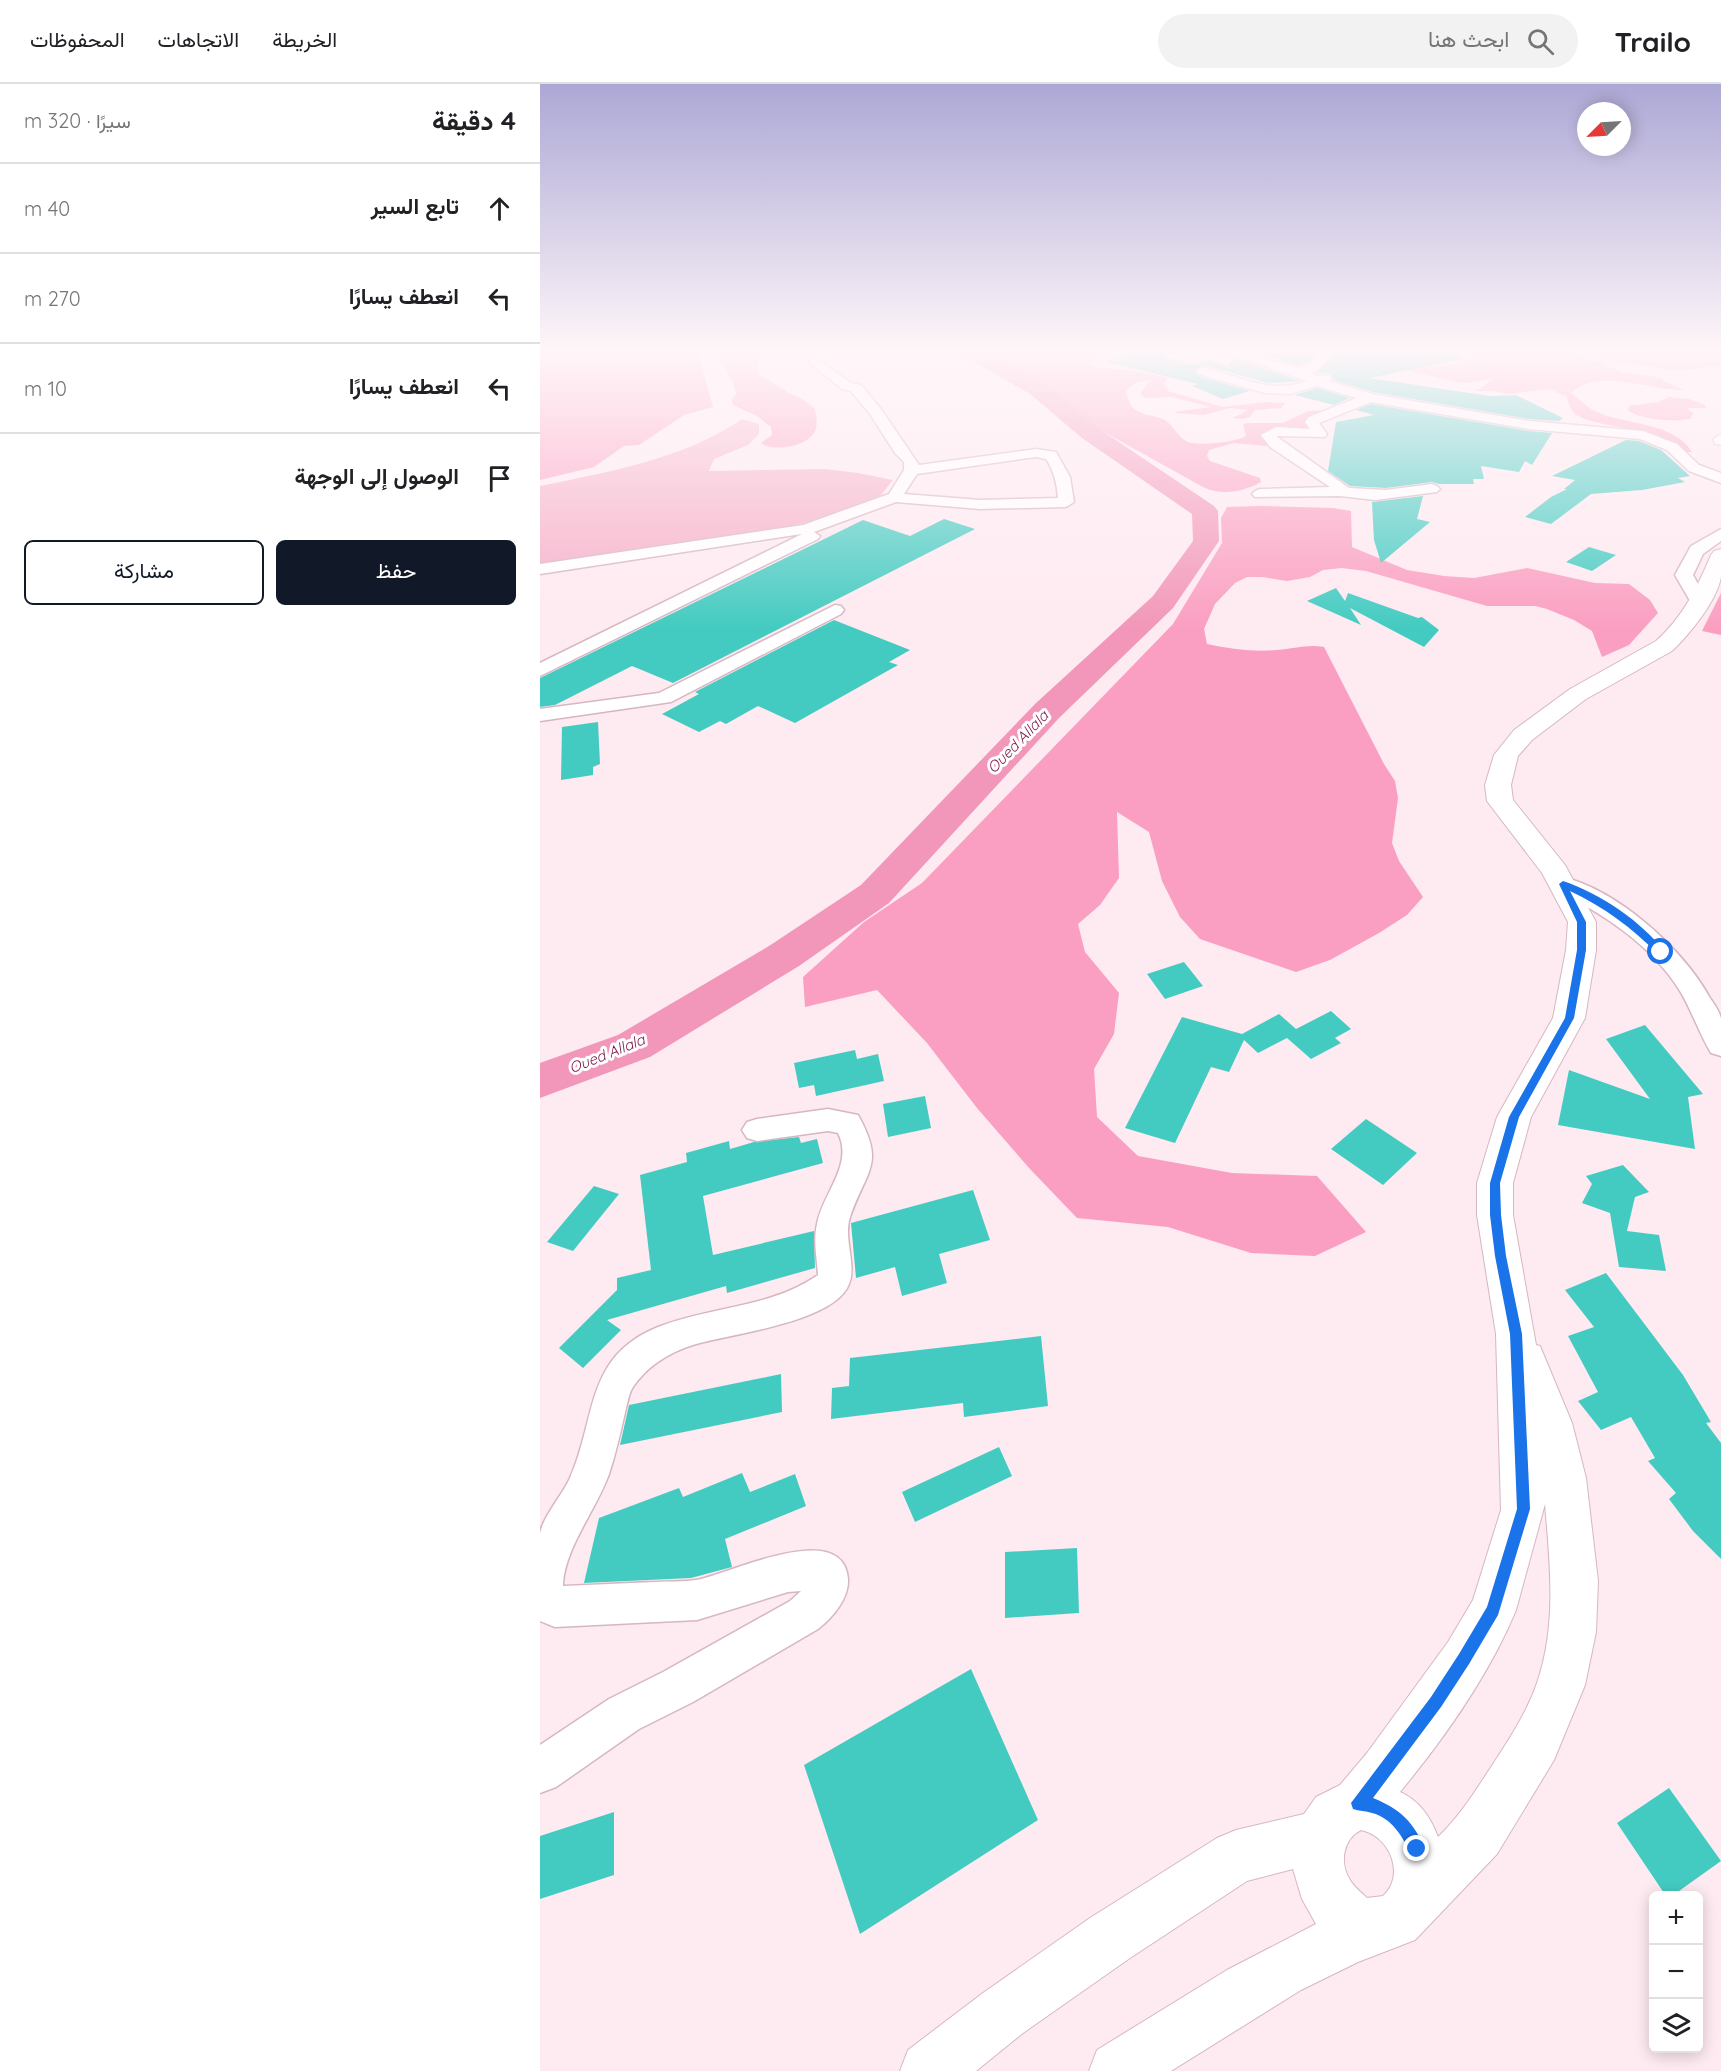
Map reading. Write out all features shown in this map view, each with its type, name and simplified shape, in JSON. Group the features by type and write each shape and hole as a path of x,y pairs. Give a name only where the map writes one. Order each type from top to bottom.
{"main road":[{"path":"929,2071 1003,2013 1100,1945 1236,1857 1339,1820 1372,1805 1399,1820 1410,1834 1421,1866 1420,1883 1400,1912 1358,1922 1335,1906 1320,1879 1317,1850 1339,1820 1385,1771 1436,1702 1464,1659 1496,1600 1523,1509 1516,1334 1501,1256 1495,1183 1514,1117 1569,1018 1581,950 1582,922 1555,871 1500,801 1498,785 1506,755 1522,735 1578,694 1670,641 1688,623 1721,555"},
{"path":"1118,2071 1293,1964 1400,1912 1478,1835 1536,1742 1561,1685 1572,1632 1575,1581 1564,1478 1551,1423 1516,1334"}],"street":[{"path":"895,443 910,461 912,470"},
{"path":"1274,443 1336,484 1341,488 1340,491"},
{"path":"1662,443 1672,447 1694,468 1721,478"},
{"path":"540,568 609,560 806,528 895,497 923,502 965,504 1066,502 1066,491 1059,465 1051,455 1036,453 912,470 895,497"},
{"path":"1260,494 1340,491 1366,495 1388,495 1432,489"},
{"path":"540,670 813,535 813,531 806,528"},
{"path":"1699,602 1684,575 1691,555 1696,549 1721,534"},
{"path":"540,715 664,698 835,610"},
{"path":"1563,884 1591,897 1636,927 1686,980 1721,1046"},
{"path":"540,1771 624,1714 697,1677 804,1616 828,1591 828,1578 820,1570 809,1570 788,1572 698,1600 555,1607 547,1602 542,1580 553,1548 582,1493 592,1468 619,1378 631,1363 661,1342 691,1330 811,1301 834,1282 831,1237 835,1214 852,1180 857,1162 853,1130 848,1123 828,1120 758,1130"}],"shaded area":[{"path":"540,443 642,443 624,446 594,467 540,480"},
{"path":"750,443 714,459 709,471 825,469 893,480 880,496 835,515 776,530 540,566 540,486 645,462 696,444"},
{"path":"761,443 801,443 783,447 767,446"},
{"path":"1123,443 1268,443 1267,446 1234,443 1209,450 1207,456 1210,461 1260,478 1261,482 1240,490 1225,492 1203,487"},
{"path":"1670,443 1685,443 1692,452 1688,452"},
{"path":"1227,507 1333,508 1351,511 1352,547 1407,570 1474,578 1527,568 1595,583 1629,584 1650,600 1658,613 1629,645 1602,657 1592,631 1574,620 1547,609 1535,606 1487,606 1366,571 1342,568 1323,570 1310,577 1287,581 1247,577 1235,583 1215,604 1204,629 1207,644 1259,651 1306,646 1324,647 1395,781 1398,798 1392,843 1399,861 1423,897 1407,915 1379,933 1330,960 1296,972 1200,939 1180,917 1162,881 1149,832 1117,812 1119,878 1100,905 1078,924 1085,952 1119,993 1114,1034 1094,1069 1097,1117 1138,1156 1232,1173 1317,1176 1366,1232 1315,1256 1251,1253 1168,1227 1077,1218 1030,1169 977,1108 927,1043 877,990 805,1007 803,977 864,922 922,883 1173,624 1222,543 1221,518"},
{"path":"1721,593 1721,635 1702,631"}],"building":[{"path":"1333,443 1546,443 1532,465 1525,461 1519,472 1481,466 1484,479 1473,479 1474,484 1432,482 1386,488 1350,486 1328,471"},
{"path":"1620,443 1643,443 1661,450 1690,476 1678,478 1685,482 1642,490 1591,494 1551,524 1525,517 1551,497 1567,489 1564,489 1575,480 1552,476"},
{"path":"1423,496 1417,519 1430,522 1381,563 1374,540 1372,502"},
{"path":"944,519 975,529 673,683 632,666 555,705 540,707 540,678 863,520 910,536"},
{"path":"1589,547 1616,555 1592,571 1566,562"},
{"path":"1336,588 1345,601 1348,593 1418,618 1422,617 1439,630 1424,647 1350,608 1361,625 1307,601"},
{"path":"834,620 910,650 889,662 898,665 795,723 758,706 726,724 720,721 699,732 662,714 699,694 695,692"},
{"path":"598,722 600,764 593,767 593,775 561,780 562,727"},
{"path":"1184,962 1203,986 1165,999 1147,974"},
{"path":"1331,1011 1351,1029 1335,1038 1341,1043 1311,1059 1287,1038 1258,1053 1244,1040 1229,1072 1211,1067 1175,1143 1125,1128 1182,1017 1242,1034 1279,1014 1296,1029"},
{"path":"1645,1025 1703,1094 1688,1097 1695,1149 1558,1125 1569,1070 1650,1099 1606,1039"},
{"path":"855,1050 857,1059 878,1054 884,1081 816,1096 814,1085 799,1088 794,1063"},
{"path":"925,1096 931,1128 888,1137 883,1104"},
{"path":"1366,1119 1417,1153 1383,1185 1331,1149"},
{"path":"799,1137 801,1143 817,1139 823,1163 703,1196 713,1255 814,1231 815,1268 727,1293 726,1286 607,1320 621,1330 583,1368 559,1348 617,1290 617,1278 651,1270 640,1175 687,1162 686,1153 729,1141 730,1149 754,1142"},
{"path":"1623,1165 1649,1192 1635,1197 1627,1231 1659,1235 1666,1271 1619,1267 1610,1213 1582,1203 1592,1184 1586,1176"},
{"path":"594,1186 619,1194 573,1251 547,1242"},
{"path":"973,1190 990,1240 939,1254 947,1283 902,1296 895,1267 856,1278 851,1223"},
{"path":"1606,1273 1683,1375 1711,1422 1706,1423 1721,1443 1721,1559 1693,1531 1669,1499 1676,1493 1648,1461 1655,1458 1631,1417 1601,1430 1578,1401 1598,1392 1568,1336 1594,1327 1565,1290"},
{"path":"1041,1336 1048,1406 964,1417 963,1403 831,1419 832,1388 849,1386 850,1358"},
{"path":"781,1374 782,1412 620,1445 629,1405"},
{"path":"999,1447 1012,1476 915,1522 902,1492"},
{"path":"742,1473 750,1492 795,1474 806,1506 725,1539 732,1567 691,1578 584,1583 599,1518 679,1488 683,1497"},
{"path":"1077,1548 1079,1613 1005,1618 1005,1552"},
{"path":"971,1669 1038,1820 860,1934 804,1765"},
{"path":"1669,1788 1721,1861 1679,1891 1663,1891 1617,1823"},
{"path":"614,1812 614,1875 540,1899 540,1836"}],"waterway":[{"name":"Oued Allala","path":"540,1081 634,1046 784,956 875,894 1047,711 1163,602 1206,541 1205,511 1104,443"}],"route":[{"path":"1417,1849 1410,1834 1399,1820 1372,1805 1358,1803 1385,1771 1436,1702 1493,1610 1523,1509 1516,1334 1501,1256 1495,1183 1514,1117 1569,1018 1581,950 1582,922 1563,884 1591,897 1636,927 1661,952"}]}
